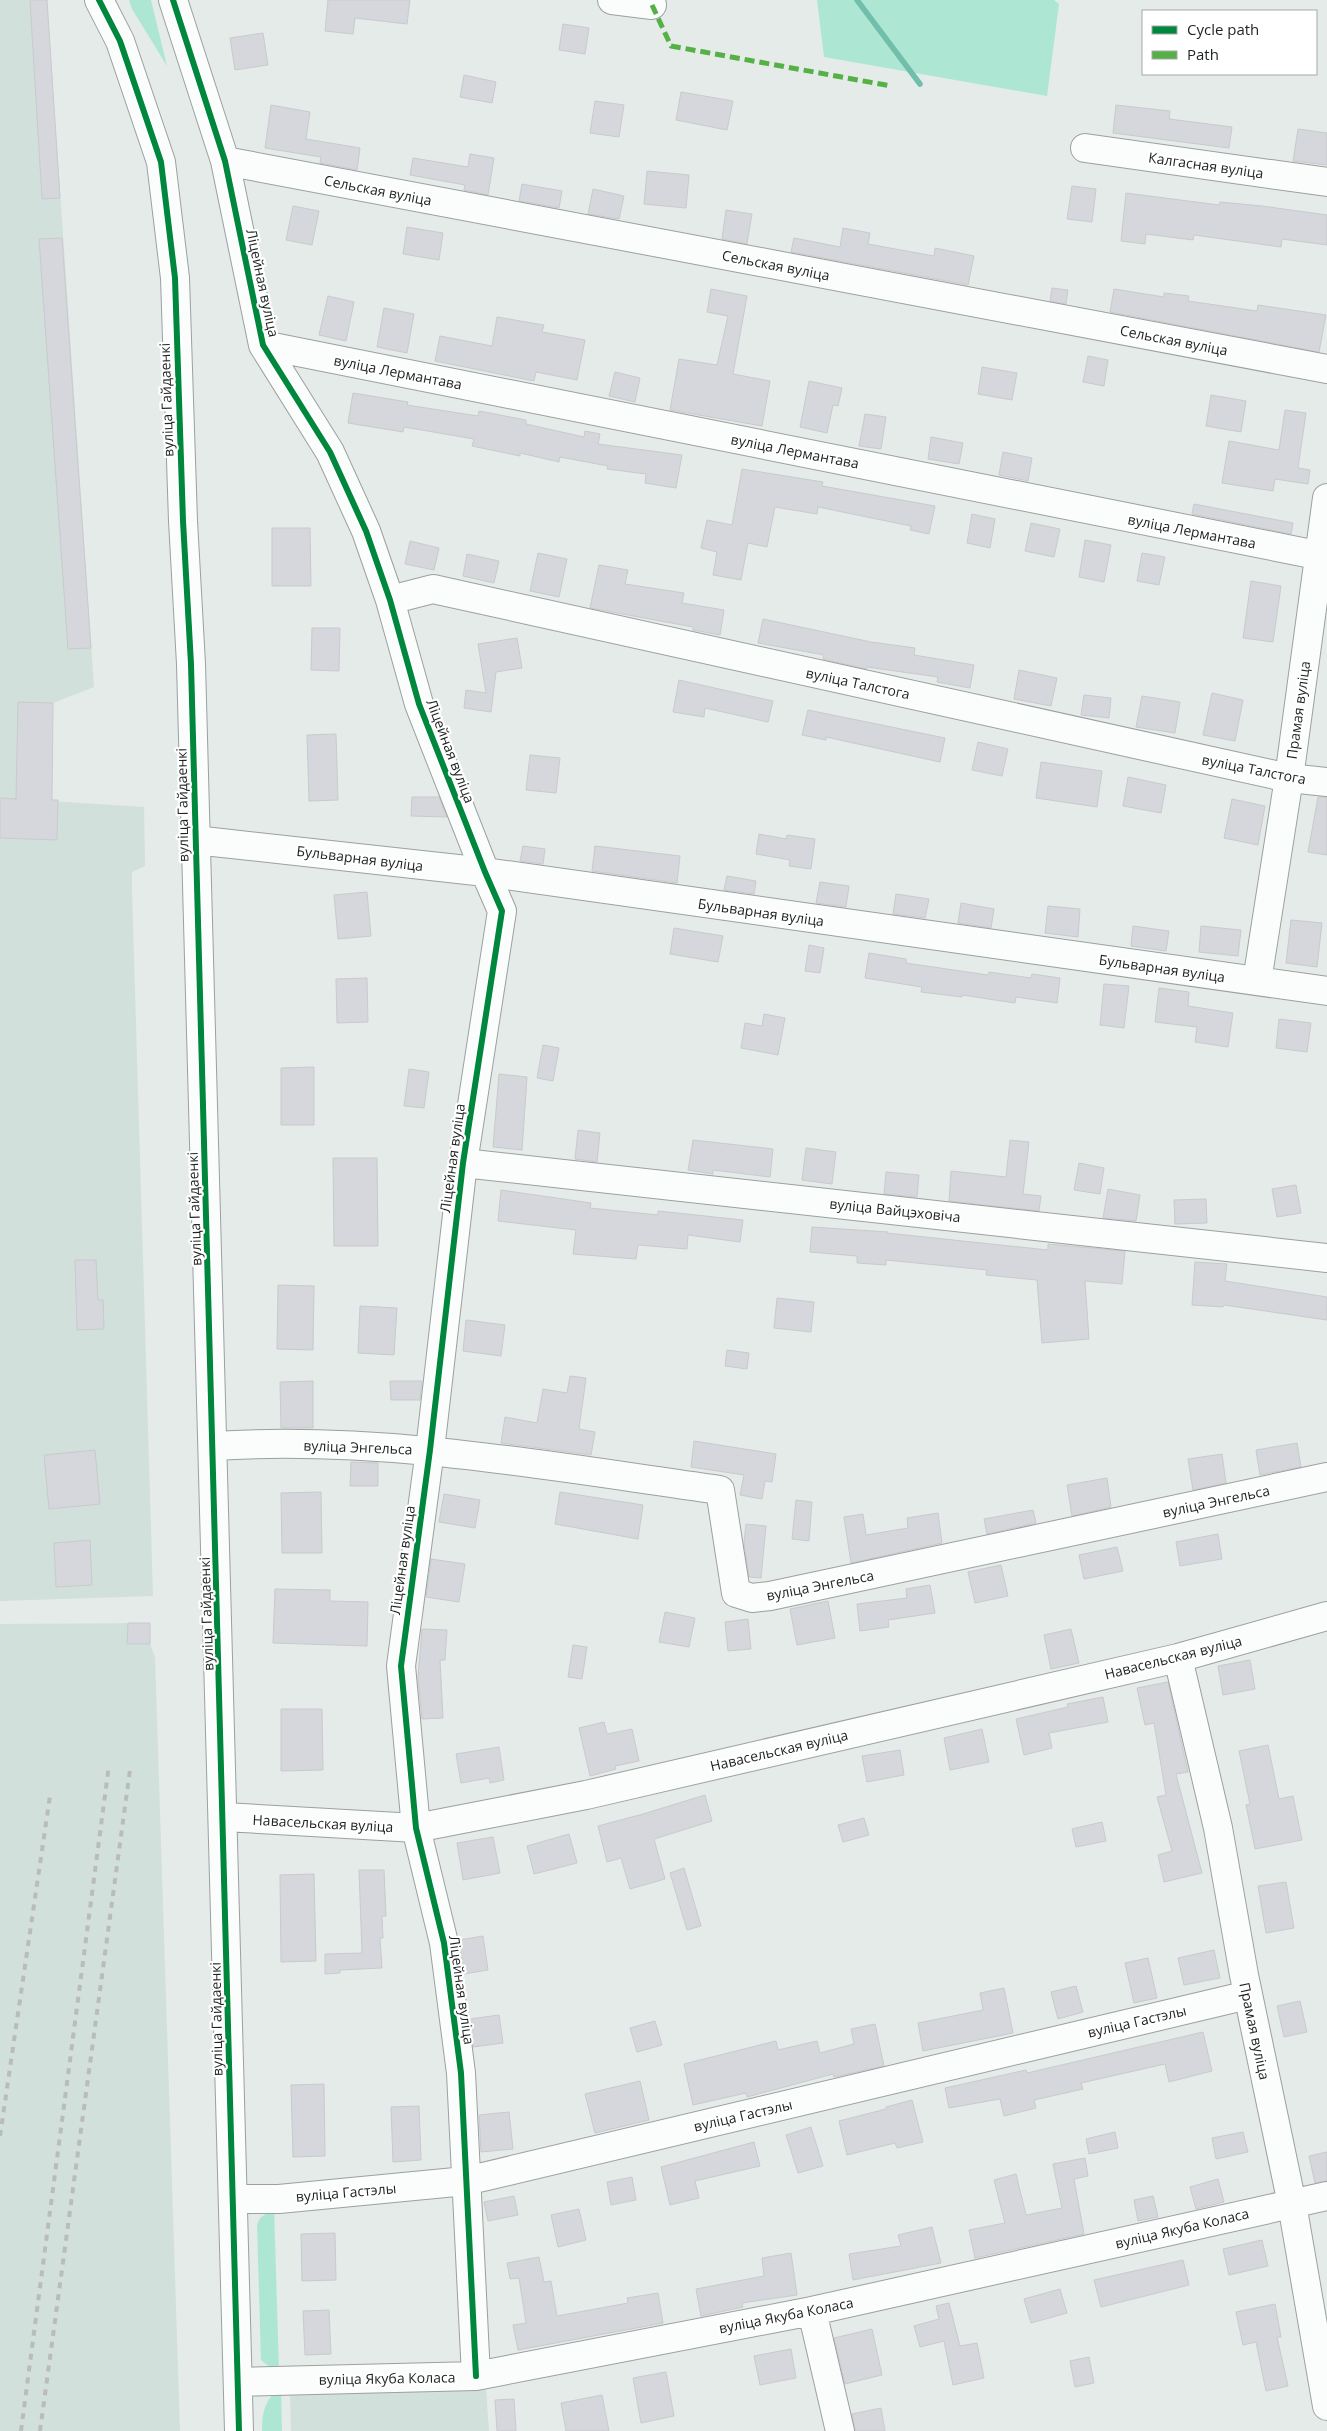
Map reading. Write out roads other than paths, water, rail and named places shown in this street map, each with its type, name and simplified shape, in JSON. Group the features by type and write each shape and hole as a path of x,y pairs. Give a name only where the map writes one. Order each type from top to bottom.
{"street":[{"name":"вуліца Гайдаенкі","path":"99,0 120,41 161,162 176,278 183,513 191,664 214,1446 239,2431"},
{"name":"Ліцейная вуліца","path":"173,0 225,161 263,345 330,452 366,531 390,600 419,704 484,872 502,911 463,1164 430,1450 401,1666 416,1828 444,1943 460,2073 476,2376"},
{"path":"612,0 652,5"},
{"name":"Калгасная вуліца","path":"1085,148 1327,182"},
{"name":"Сельская вуліца","path":"225,161 1327,369"},
{"name":"вуліца Лермантава","path":"263,345 1323,557"},
{"name":"Прамая вуліца","path":"1257,981 1323,557 1327,498"},
{"name":"вуліца Талстога","path":"390,600 433,589 1289,778 1327,782"},
{"name":"Бульварная вуліца","path":"195,840 484,872 1327,990"},
{"name":"вуліца Вайцэховіча","path":"463,1164 1327,1258"},
{"name":"вуліца Энгельса","path":"214,1446 262,1443 430,1450 720,1490 736,1592 752,1598 770,1596 1327,1477"},
{"name":"Навасельская вуліца","path":"224,1817 416,1828 586,1795 1178,1658 1327,1616"},
{"name":"Прамая вуліца","path":"1178,1658 1218,1828 1248,1995 1292,2204 1327,2406"},
{"name":"вуліца Гастэлы","path":"233,2199 279,2199 466,2181 1248,1995"},
{"name":"вуліца Якуба Коласа","path":"238,2382 476,2376 812,2311 1327,2196"},
{"path":"812,2311 840,2431"}],"waterway":[{"path":"857,0 920,84"}],"railway":[{"path":"21,2431 109,1765"},
{"path":"40,2431 130,1770"},
{"path":"0,2136 50,1796"}]}
